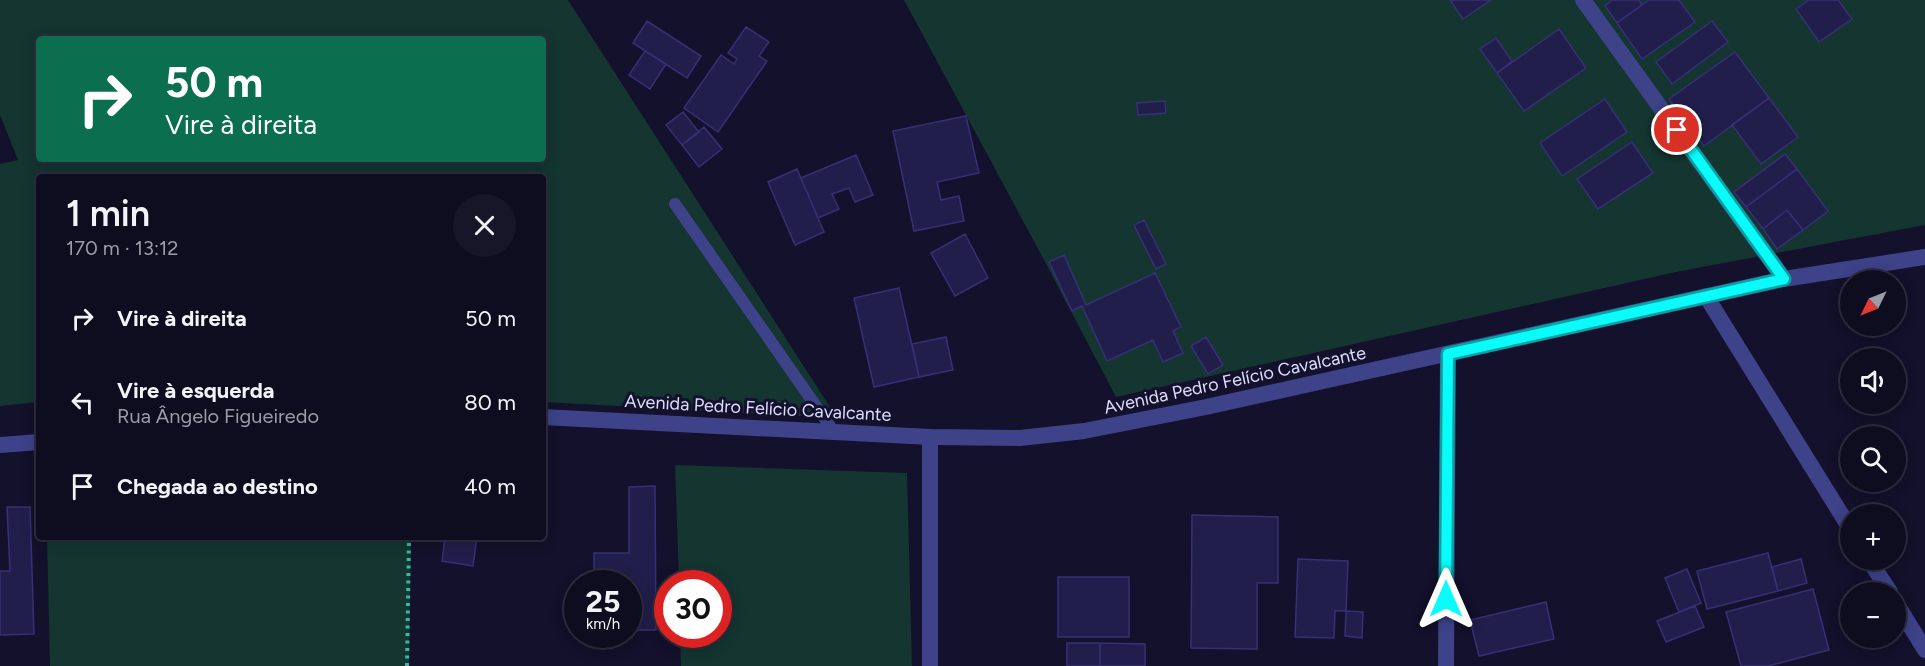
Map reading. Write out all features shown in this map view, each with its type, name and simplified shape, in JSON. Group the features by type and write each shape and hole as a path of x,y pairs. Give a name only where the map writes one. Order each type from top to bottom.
{"street":[{"path":"1583,0 1784,279"},
{"name":"Avenida Pedro Felício Cavalcante","path":"546,417 930,437 1020,438 1084,432 1784,279 1925,257"},
{"path":"1706,296 1840,512"},
{"path":"1446,666 1448,354"},
{"path":"930,437 930,666"},
{"path":"0,444 36,442"},
{"path":"1906,619 1925,650"}],"lane":[{"path":"675,204 834,432"}],"path":[{"path":"407,666 408,540"}],"green space":[{"path":"0,0 568,0 837,418 546,402 546,174 36,174 36,402 0,406 0,164 18,160 0,115"},
{"path":"904,0 1925,0 1925,225 1676,272 1116,397"},
{"path":"675,465 907,473 912,666 681,666 680,648 732,648 732,570 679,570"},
{"path":"47,540 411,540 409,666 50,666"}],"building":[{"path":"1450,0 1491,0 1463,19"},
{"path":"1612,0 1639,0 1642,5 1617,23 1605,6"},
{"path":"1649,0 1679,0 1695,22 1642,59 1617,23"},
{"path":"1809,0 1838,0 1852,19 1819,42 1796,9"},
{"path":"647,21 701,56 687,78 633,43"},
{"path":"1712,21 1728,42 1672,84 1656,62"},
{"path":"746,27 769,42 759,56 767,61 718,132 684,108 721,55 734,64 737,59 728,53"},
{"path":"1559,29 1586,68 1524,111 1497,73"},
{"path":"1496,38 1512,61 1497,73 1480,49"},
{"path":"645,51 666,64 650,89 629,75"},
{"path":"1735,52 1769,98 1704,146 1669,99"},
{"path":"1769,98 1798,137 1761,164 1732,125"},
{"path":"1605,99 1627,132 1562,176 1540,143"},
{"path":"1165,101 1166,113 1138,115 1137,103"},
{"path":"683,112 699,132 682,145 666,125"},
{"path":"966,116 979,173 937,182 941,200 959,196 964,221 914,231 893,131"},
{"path":"704,127 722,149 699,167 682,145"},
{"path":"1632,142 1653,173 1598,209 1577,179"},
{"path":"1785,154 1797,169 1746,207 1734,192"},
{"path":"856,155 873,195 855,202 849,188 832,194 839,209 818,218 801,178"},
{"path":"797,169 824,232 795,245 768,182"},
{"path":"1797,169 1828,211 1803,230 1787,210 1763,229 1746,207"},
{"path":"1787,210 1803,230 1777,249 1763,229"},
{"path":"1144,220 1166,264 1156,269 1134,225"},
{"path":"965,234 988,278 955,296 931,253"},
{"path":"1064,255 1086,305 1155,273 1181,327 1173,331 1183,353 1163,362 1153,340 1107,361 1082,306 1072,311 1049,262"},
{"path":"899,288 919,377 874,387 854,298"},
{"path":"946,337 953,370 919,377 912,344"},
{"path":"1206,337 1223,365 1208,374 1191,346"},
{"path":"655,486 654,630 642,630 642,570 594,570 594,553 629,553 629,487"},
{"path":"7,507 30,507 34,634 0,635 0,571 10,571"},
{"path":"1192,515 1278,517 1278,583 1257,583 1257,649 1191,648"},
{"path":"445,540 477,540 473,566 442,561"},
{"path":"1768,553 1778,591 1707,609 1697,571"},
{"path":"1298,559 1348,561 1346,611 1335,611 1334,638 1295,637"},
{"path":"1801,559 1807,583 1778,591 1772,567"},
{"path":"1687,569 1701,603 1679,612 1665,578"},
{"path":"1058,577 1129,577 1129,637 1058,637"},
{"path":"1813,589 1829,650 1768,666 1741,666 1726,612"},
{"path":"1546,602 1554,639 1479,656 1470,620"},
{"path":"1695,606 1704,627 1666,642 1657,621"},
{"path":"1346,611 1363,612 1362,638 1345,636"},
{"path":"1067,643 1100,643 1100,666 1067,666"},
{"path":"1100,643 1145,644 1145,666 1100,666"}],"route":[{"path":"1446,599 1448,354 1784,279 1677,130"}]}
